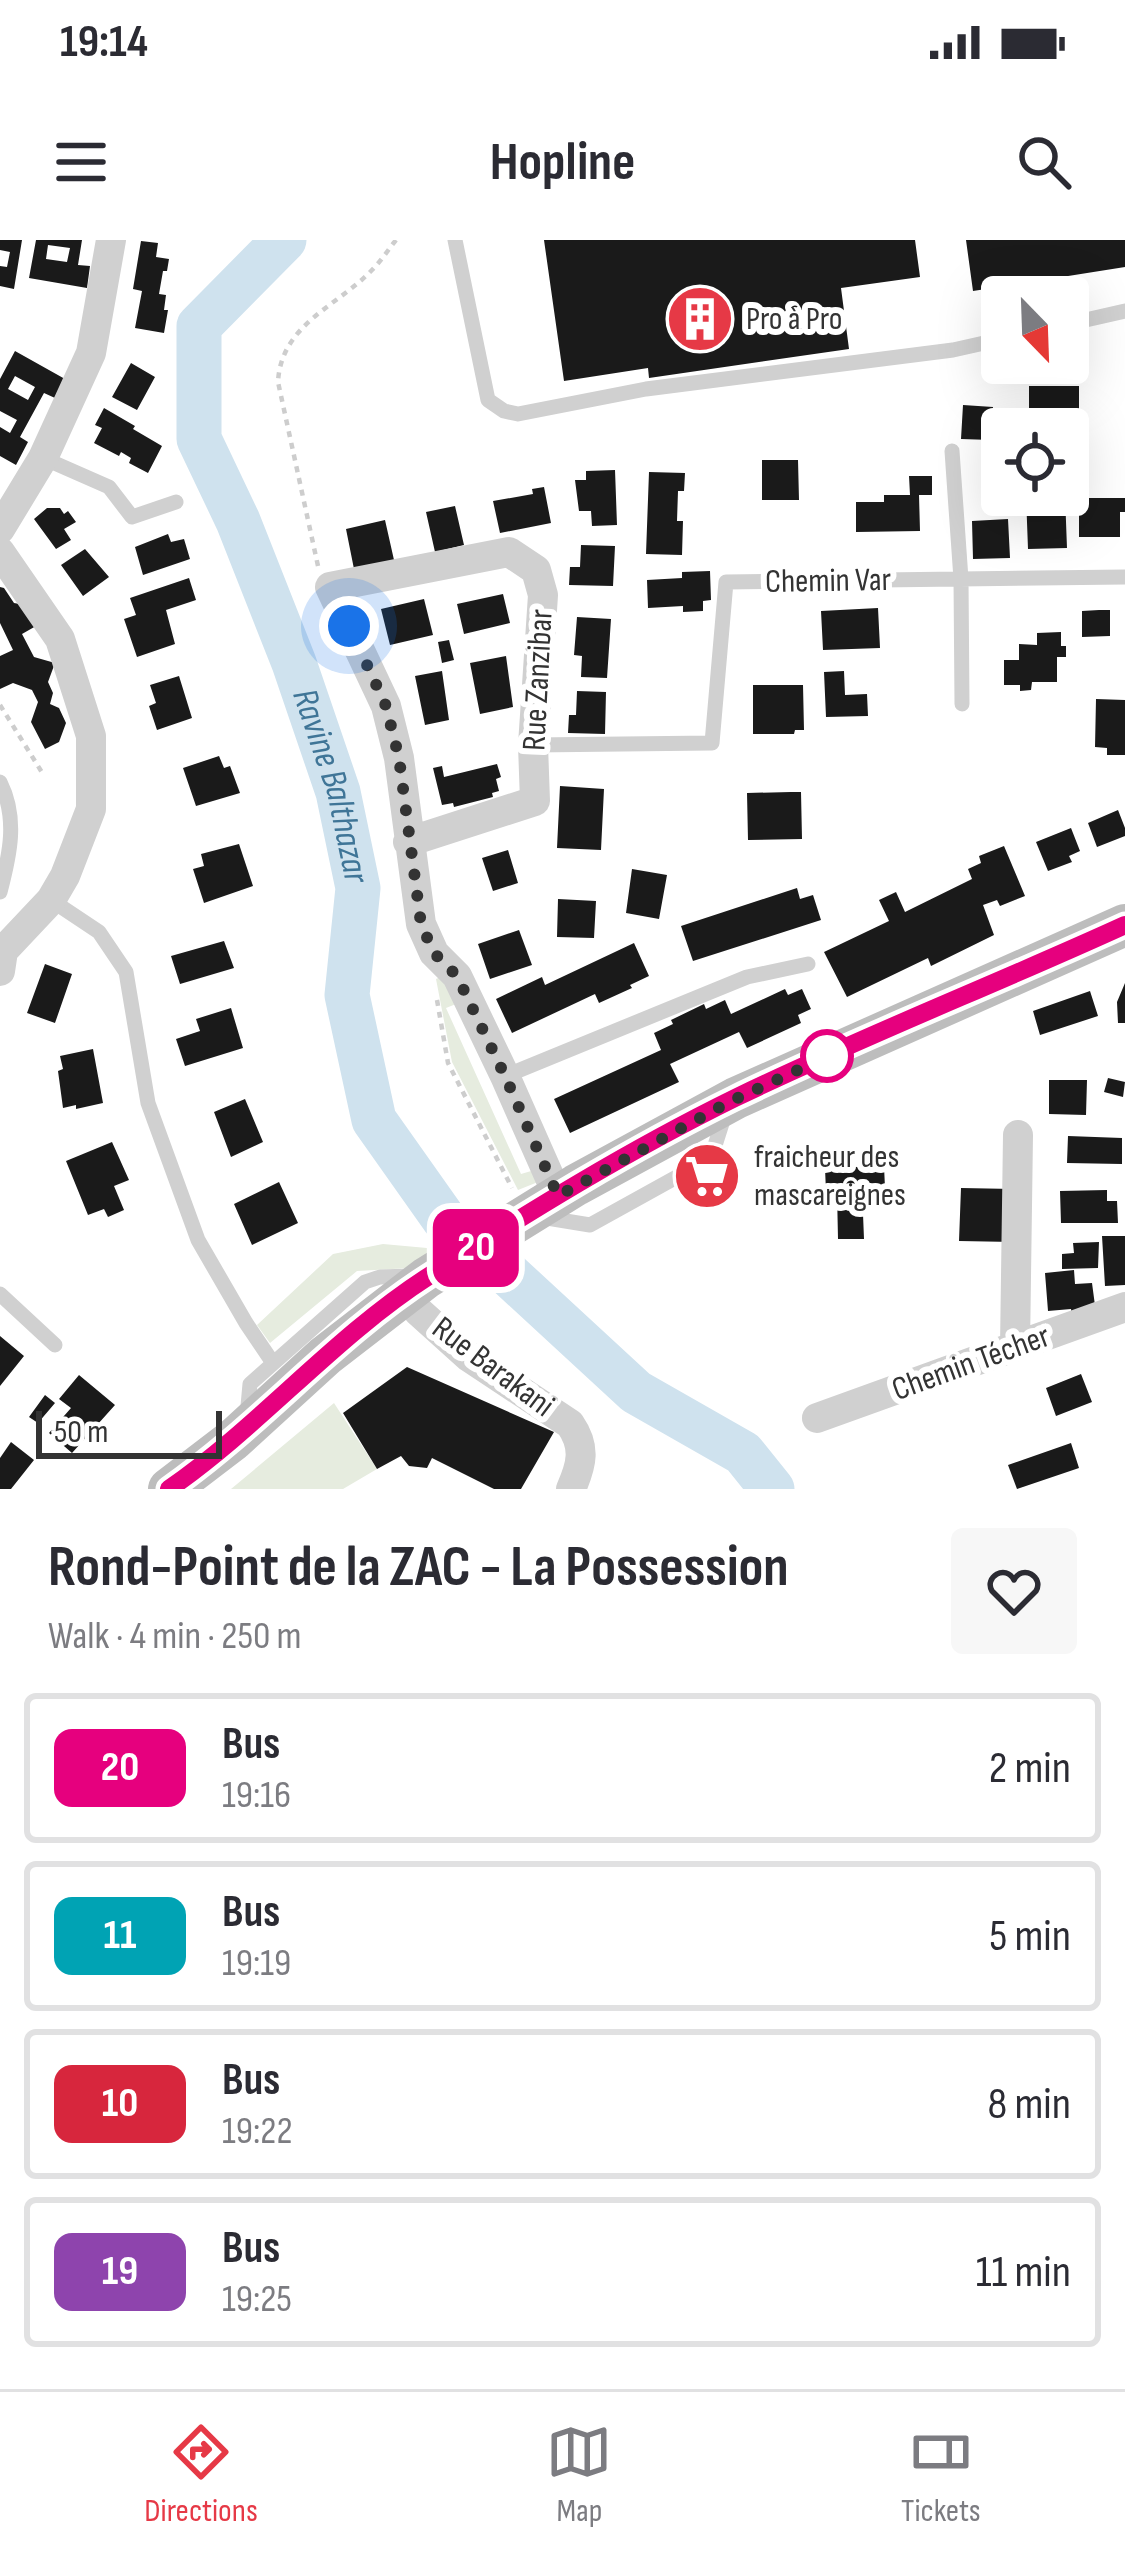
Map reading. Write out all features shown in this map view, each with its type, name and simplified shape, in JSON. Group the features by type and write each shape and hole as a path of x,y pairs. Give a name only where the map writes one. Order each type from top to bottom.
{"main road":[{"path":"169,1489 247,1428 325,1356 422,1294 526,1216 729,1102 1115,931"},
{"path":"214,1489 244,1467 422,1294"}],"street":[{"path":"0,529 43,458 91,352 111,240"},
{"path":"0,552 60,639 91,736 91,809 65,877 51,900 1,955"},
{"name":"Rue Zanzibar","path":"324,575 508,552 536,570 543,595 533,745 535,801 409,842"},
{"path":"324,575 386,706 399,758 421,924 434,953 457,976 505,1076 526,1216"},
{"path":"1015,1347 1018,1135"},
{"name":"Rue Barakani","path":"422,1294 469,1357 570,1424 583,1450 572,1489"},
{"name":"Chemin Técher","path":"817,1418 1125,1307"}],"lane":[{"path":"455,240 488,400 518,414 646,389 981,344"},
{"path":"1089,319 1125,311"},
{"path":"952,452 961,579 962,704"},
{"path":"43,458 109,487 132,517 176,502"},
{"name":"Chemin Var","path":"533,745 712,743 726,582 1125,577"},
{"path":"0,782 12,831 0,892"},
{"path":"51,900 99,932 126,972 148,1103 190,1220 273,1363"},
{"path":"505,1076 747,977 808,964"},
{"path":"247,1428 250,1384 365,1282 380,1277 422,1294"},
{"path":"0,1294 55,1345"}],"path":[{"path":"324,575 278,382 279,365 306,322 371,271 395,240"},
{"path":"0,706 43,774"},
{"path":"437,999 448,1063 526,1216"}],"shaded area":[{"path":"447,974 461,1002 446,1008 521,1174 538,1169 543,1180 518,1190 452,1062 436,979"},
{"path":"383,1244 438,1249 410,1268 357,1271 270,1343 257,1325 333,1254"},
{"path":"334,1403 377,1469 343,1489 231,1489"}],"building":[{"path":"0,240 22,240 14,289 0,286 0,266 7,267 10,252 0,250"},
{"path":"36,240 82,240 78,265 90,266 87,288 29,278","holes":["48,245 70,248 67,262 46,259"]},
{"name":"Pro à Pro","path":"544,240 915,240 920,277 841,288 849,349 649,378 648,368 564,381"},
{"path":"966,240 1125,240 1125,267 1068,276 981,276 981,290 973,291"},
{"path":"141,241 158,243 156,257 169,259 159,294 166,295 164,310 168,310 164,333 135,328 142,291 133,289"},
{"path":"15,351 65,379 55,398 44,393 20,437 28,442 16,465 0,456 0,427 10,433 17,420 0,411 0,379","holes":["15,376 35,387 28,400 8,389"]},
{"path":"131,363 155,377 137,410 112,397"},
{"path":"1029,386 1079,386 1079,408 1029,408"},
{"path":"963,405 993,407 981,408 981,440 961,439"},
{"path":"104,408 162,446 148,473 129,463 131,458 121,452 119,456 94,443 102,428 95,425"},
{"path":"762,460 798,460 799,500 762,500"},
{"path":"615,470 617,525 592,526 591,511 579,511 575,480 586,480 586,471"},
{"path":"649,472 685,473 684,491 678,491 682,555 646,554"},
{"path":"909,476 932,476 932,495 919,495 920,531 856,532 856,502 910,495"},
{"path":"544,487 551,523 500,533 493,501 533,494 532,489"},
{"path":"1089,498 1125,498 1120,537 1079,537 1079,516 1089,516"},
{"path":"455,506 464,545 435,552 426,512"},
{"path":"47,508 68,511 76,522 64,529 71,540 56,549 34,519"},
{"path":"1027,516 1066,516 1067,548 1028,549"},
{"path":"1008,519 1010,558 973,559 972,521"},
{"path":"385,520 394,560 354,569 346,529"},
{"path":"168,534 171,542 184,539 190,559 143,575 135,547"},
{"path":"581,545 615,546 613,586 569,585 570,567 580,567"},
{"path":"85,549 109,577 83,596 61,565"},
{"path":"710,571 711,600 703,601 703,611 683,612 683,606 648,608 647,580"},
{"path":"189,578 196,600 166,610 175,644 137,657 124,619 136,615 130,598"},
{"path":"0,587 14,603 25,605 36,626 22,634 34,657 55,663 48,682 53,693 50,704 59,708 66,723 59,742 45,749 31,722 38,702 32,690 13,683 0,689 0,656 13,650 0,623"},
{"path":"503,594 510,623 464,634 457,604"},
{"path":"424,599 433,635 390,645 381,609"},
{"path":"878,608 880,648 823,650 821,611"},
{"path":"1110,610 1110,636 1082,637 1082,611"},
{"path":"577,617 611,619 607,678 581,677 582,656 574,655"},
{"path":"1061,632 1066,657 1057,657 1057,682 1032,682 1031,690 1020,691 1020,685 1004,685 1004,660 1019,660 1019,644 1037,645 1037,633"},
{"path":"449,640 454,660 442,663 438,642"},
{"path":"506,656 513,707 480,714 470,663"},
{"path":"442,671 449,720 425,725 415,676"},
{"path":"844,671 845,695 867,694 868,716 826,717 824,672"},
{"path":"179,676 192,718 157,730 149,706 156,703 150,685"},
{"path":"753,685 803,685 804,730 753,734"},
{"path":"577,691 606,692 605,734 568,733 569,715 576,715"},
{"path":"1096,699 1125,700 1125,755 1107,755 1107,748 1095,747"},
{"path":"219,756 224,768 230,766 240,793 196,806 183,768"},
{"path":"497,764 501,777 496,779 499,791 493,797 454,807 453,803 442,805 433,768 442,766 444,777"},
{"path":"560,786 604,789 601,850 557,848"},
{"path":"801,792 802,839 748,840 747,793"},
{"path":"1118,810 1125,836 1097,847 1088,823"},
{"path":"1071,828 1080,851 1069,856 1072,862 1048,871 1036,842"},
{"path":"239,844 253,886 204,903 193,869 204,866 201,854"},
{"path":"1004,846 1025,896 1000,906 997,900 983,905 994,935 931,966 928,958 847,997 824,952 889,921 879,900 896,892 905,912 972,879 968,869 981,863 979,856"},
{"path":"508,850 518,883 493,891 482,858"},
{"path":"632,869 667,875 659,919 626,913"},
{"path":"797,888 800,899 813,895 821,920 693,961 681,926"},
{"path":"558,899 596,901 594,938 557,937"},
{"path":"519,930 532,965 490,979 478,944"},
{"path":"224,941 234,968 180,984 171,956"},
{"path":"634,943 649,976 599,1003 595,994 512,1033 496,999 542,977 545,985"},
{"path":"45,964 72,974 55,1023 27,1013"},
{"path":"1125,983 1125,1023 1118,1023 1117,1002"},
{"path":"785,989 788,995 802,989 811,1009 798,1015 801,1023 747,1048 739,1032 670,1064 679,1082 570,1133 554,1099 661,1050 654,1033 673,1024 671,1020 725,1000 731,1014"},
{"path":"1090,991 1098,1016 1040,1035 1033,1011"},
{"path":"231,1008 243,1048 185,1066 176,1039 200,1031 196,1019"},
{"path":"93,1049 103,1103 63,1108 60,1056"},
{"path":"1108,1078 1125,1082 1123,1097 1104,1092"},
{"path":"1049,1080 1087,1080 1086,1115 1049,1114"},
{"path":"245,1099 263,1142 231,1157 214,1112"},
{"path":"1068,1136 1122,1138 1122,1164 1067,1163"},
{"path":"112,1142 129,1180 114,1186 124,1210 108,1217 104,1209 88,1215 66,1161"},
{"path":"884,1166 885,1188 862,1189 864,1239 838,1239 837,1192 826,1192 825,1168"},
{"path":"279,1182 298,1223 252,1245 234,1204"},
{"path":"961,1188 1014,1189 1014,1242 959,1241"},
{"path":"1107,1190 1107,1201 1117,1201 1118,1223 1061,1223 1060,1191"},
{"path":"1102,1236 1125,1236 1125,1285 1105,1286"},
{"path":"1099,1242 1098,1268 1062,1269 1062,1254 1074,1253 1073,1243"},
{"path":"1074,1270 1075,1284 1092,1283 1096,1313 1072,1316 1071,1309 1048,1311 1045,1273"},
{"path":"0,1336 24,1356 0,1386"},
{"path":"407,1367 554,1432 521,1489 494,1489 432,1458 427,1468 409,1466 401,1456 377,1469 343,1413"},
{"path":"1081,1374 1092,1402 1056,1416 1046,1388"},
{"path":"79,1375 115,1405 72,1453 49,1433 71,1408 59,1399"},
{"path":"45,1395 55,1403 38,1423 29,1417"},
{"path":"11,1442 34,1460 11,1489 0,1489 0,1458"},
{"path":"1071,1443 1079,1468 1017,1489 1008,1465"}],"waterway":[{"name":"Ravine Balthazar","path":"284,240 199,326 199,439 238,521 294,663 338,792 358,888 347,995 374,1120 444,1219"},
{"name":"Ravine Balthazar","path":"507,1273 636,1392 743,1453 772,1489"}],"bus line":[{"name":"20","path":"169,1489 233,1440 325,1356 426,1278 558,1196 736,1098 1125,925"}],"place":[{"name":"Pro à Pro","path":"700,319"},
{"name":"fraicheur des mascareignes","path":"707,1176"}],"route":[{"path":"349,626 386,706 399,758 421,924 434,953 457,976 558,1196 664,1135 837,1052 827,1056"}]}
